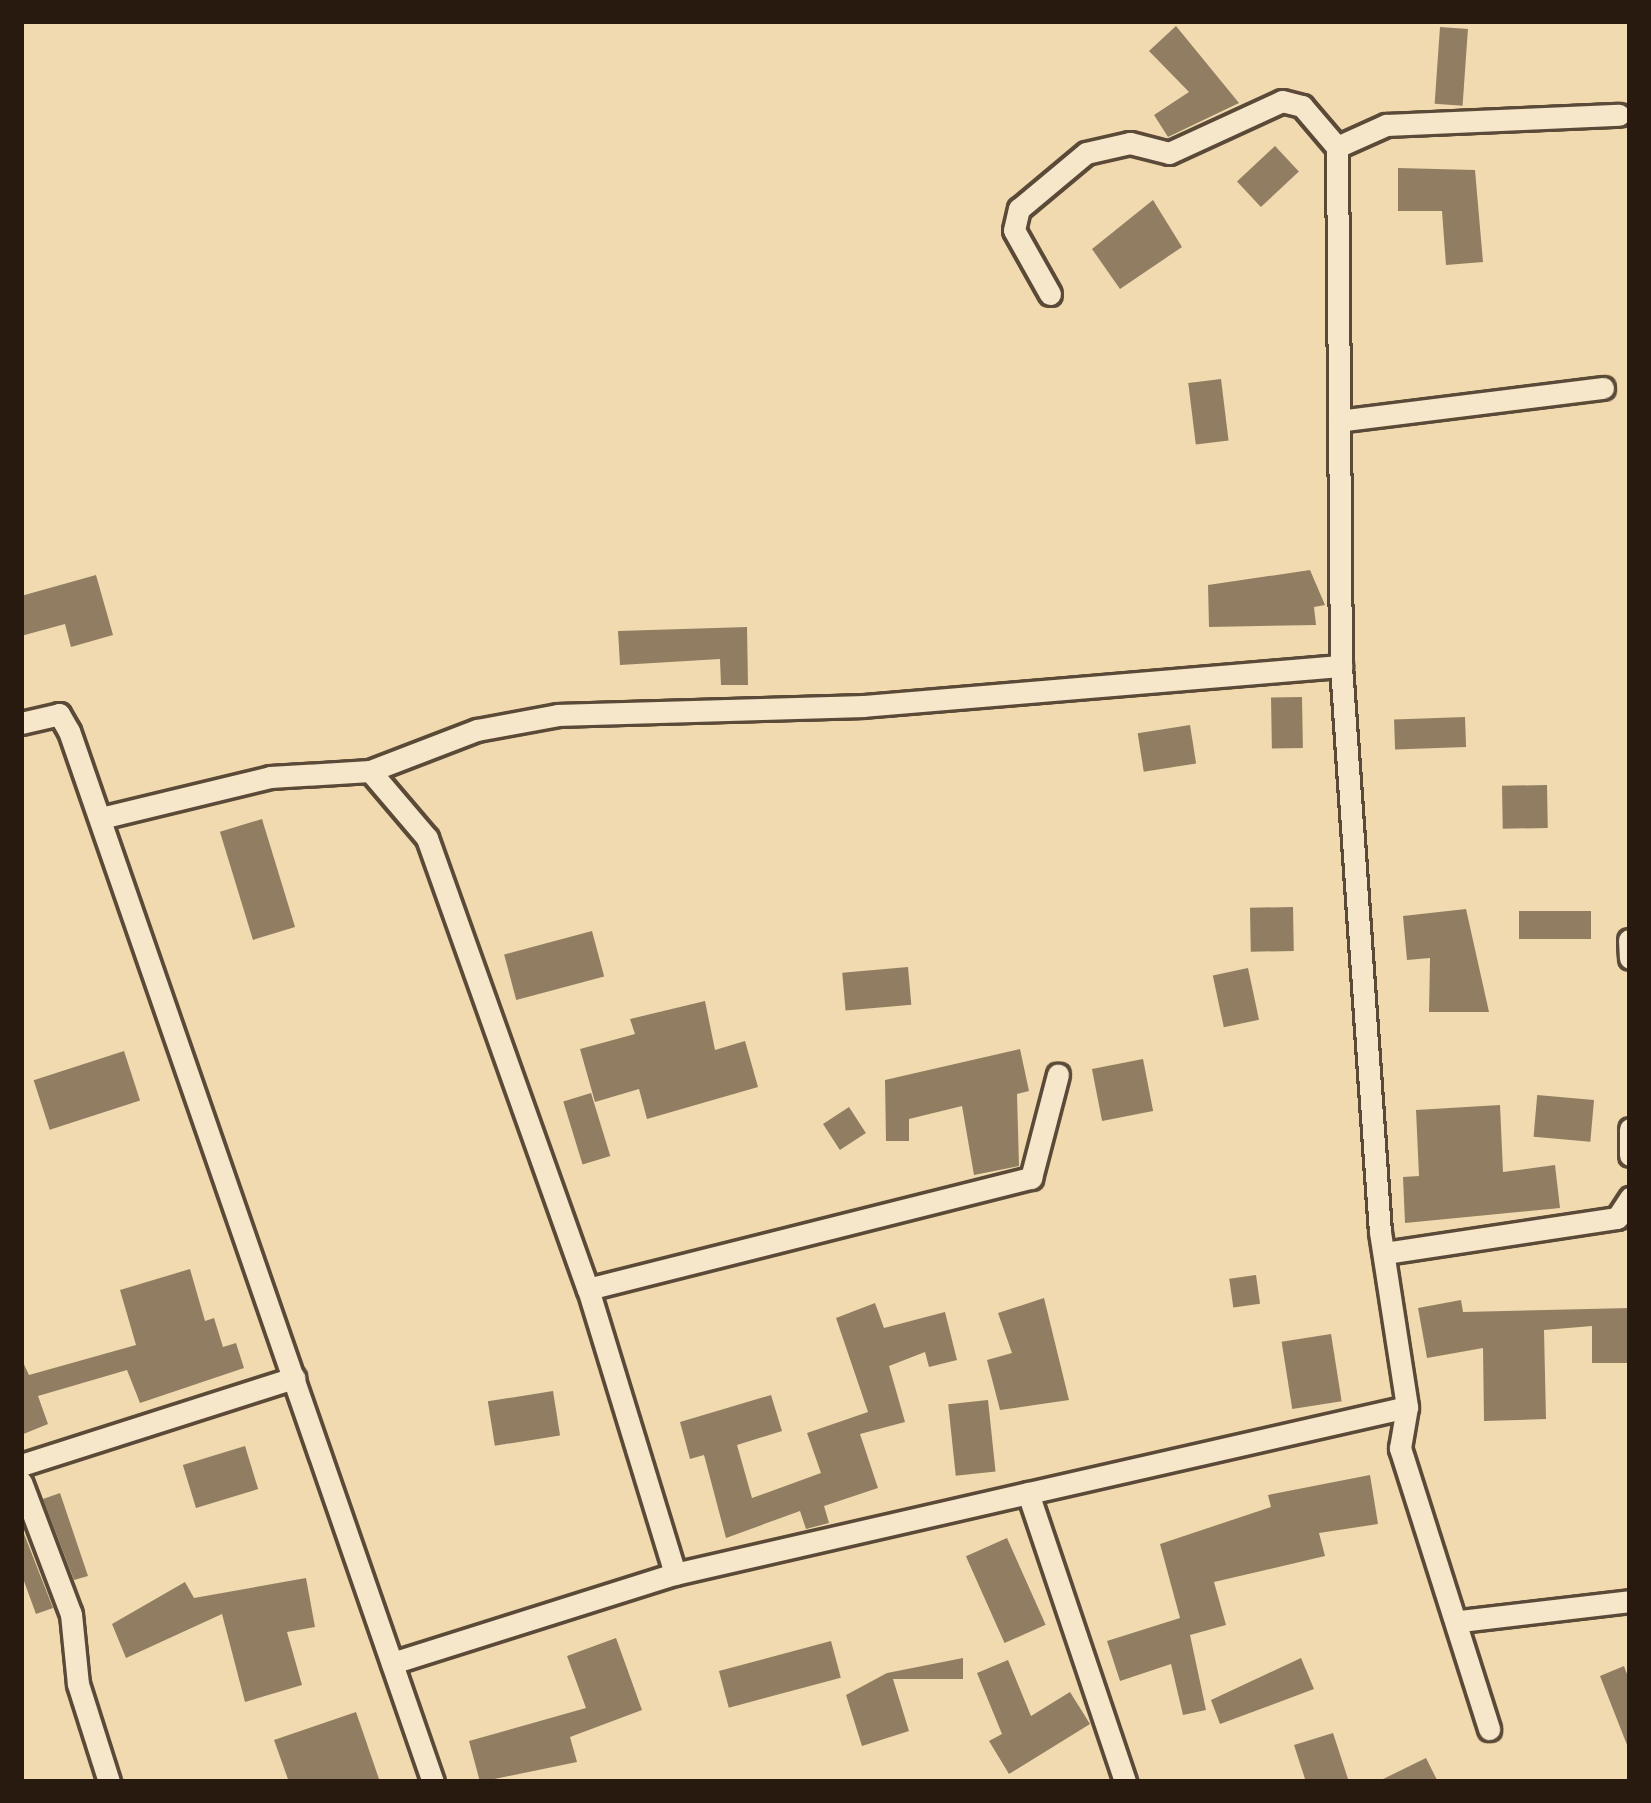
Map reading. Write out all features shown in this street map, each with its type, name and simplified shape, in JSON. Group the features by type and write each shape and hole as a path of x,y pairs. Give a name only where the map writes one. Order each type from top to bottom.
{"street":[{"path":"1050,293 1013,230 1019,209 1087,153 1130,143 1169,153 1282,101 1302,106 1337,147 1345,420 1341,666 1385,1253 1407,1407 1400,1448 1460,1621 1490,1729"},
{"path":"1337,147 1386,125 1619,115"},
{"path":"1345,420 1604,388"},
{"path":"101,818 270,776 370,770 477,730 558,716 863,706 1341,666"},
{"path":"21,723 59,714 101,818 433,1782"},
{"path":"370,770 428,838 588,1288 675,1574"},
{"path":"1629,940 1630,958"},
{"path":"588,1288 1031,1178 1058,1074"},
{"path":"1630,1130 1630,1155"},
{"path":"1385,1253 1617,1218 1630,1198"},
{"path":"21,1465 295,1378"},
{"path":"392,1663 675,1574 1407,1407"},
{"path":"21,1482 70,1614 78,1684 109,1782"},
{"path":"1028,1493 1125,1782"},
{"path":"1460,1621 1630,1601"}],"building":[{"path":"1176,26 1239,103 1168,137 1154,115 1189,92 1149,51"},
{"path":"1440,27 1468,29 1463,106 1435,104"},
{"path":"1275,146 1299,172 1261,207 1237,181"},
{"path":"1398,168 1475,170 1483,262 1446,265 1442,211 1398,211"},
{"path":"1153,200 1182,247 1120,289 1092,249"},
{"path":"1221,379 1229,441 1196,445 1188,383"},
{"path":"1310,570 1325,605 1314,607 1316,625 1209,627 1208,585"},
{"path":"96,575 113,635 71,647 65,624 21,636 21,596"},
{"path":"747,627 748,685 721,685 720,659 620,665 618,631"},
{"path":"1302,697 1303,748 1272,749 1271,698"},
{"path":"1465,717 1466,747 1395,749 1394,719"},
{"path":"1190,725 1196,764 1144,772 1138,733"},
{"path":"1547,785 1548,828 1503,829 1502,786"},
{"path":"262,819 295,927 253,940 220,832"},
{"path":"1293,907 1294,951 1251,952 1250,908"},
{"path":"1466,909 1489,1012 1429,1012 1430,958 1407,960 1403,916"},
{"path":"1519,911 1591,911 1591,939 1519,939"},
{"path":"592,931 604,976 516,1000 504,955"},
{"path":"908,967 911,1005 846,1011 842,973"},
{"path":"1248,968 1259,1020 1224,1027 1213,975"},
{"path":"705,1001 715,1050 745,1041 758,1087 647,1119 639,1089 595,1102 580,1049 635,1034 630,1019"},
{"path":"1020,1049 1029,1091 1017,1094 1019,1166 974,1175 962,1106 909,1119 909,1141 886,1141 885,1080"},
{"path":"124,1051 140,1100 50,1130 34,1080"},
{"path":"1143,1059 1153,1111 1102,1121 1092,1069"},
{"path":"591,1093 610,1156 583,1165 563,1101"},
{"path":"1537,1095 1594,1100 1590,1142 1534,1137"},
{"path":"1500,1105 1503,1172 1555,1165 1560,1208 1405,1223 1403,1177 1419,1176 1416,1110"},
{"path":"849,1107 866,1133 840,1150 823,1124"},
{"path":"190,1269 205,1321 214,1318 223,1347 236,1343 244,1368 140,1403 127,1370 38,1396 48,1424 21,1435 21,1358 29,1375 136,1345 120,1290"},
{"path":"1256,1275 1260,1304 1233,1307 1229,1279"},
{"path":"1044,1298 1069,1400 1000,1410 987,1360 1012,1353 998,1313"},
{"path":"1461,1300 1463,1312 1630,1308 1630,1363 1592,1363 1592,1326 1544,1330 1546,1419 1484,1421 1483,1348 1427,1358 1418,1308"},
{"path":"875,1303 884,1328 945,1312 957,1360 929,1367 925,1352 889,1366 905,1422 860,1434 878,1488 824,1506 829,1523 806,1529 800,1511 726,1538 704,1455 690,1459 680,1422 771,1395 782,1431 737,1445 752,1498 821,1473 807,1433 868,1412 836,1318"},
{"path":"1331,1334 1342,1401 1292,1409 1282,1342"},
{"path":"553,1391 560,1435 495,1446 488,1401"},
{"path":"988,1400 996,1472 956,1476 948,1404"},
{"path":"245,1446 258,1489 196,1508 183,1465"},
{"path":"1370,1475 1378,1524 1319,1533 1325,1556 1214,1582 1226,1625 1190,1635 1206,1710 1183,1715 1171,1664 1120,1681 1107,1641 1180,1618 1160,1544 1271,1507 1268,1495"},
{"path":"60,1493 88,1576 74,1580 43,1499"},
{"path":"21,1526 53,1608 36,1614 21,1573"},
{"path":"1007,1538 1046,1625 1005,1643 966,1556"},
{"path":"306,1578 315,1627 287,1632 302,1685 245,1702 222,1614 126,1658 112,1624 185,1582 194,1598"},
{"path":"616,1638 642,1710 570,1737 577,1762 480,1782 469,1741 586,1708 567,1656"},
{"path":"831,1641 841,1678 729,1708 719,1671"},
{"path":"963,1658 963,1679 893,1679 909,1731 862,1746 846,1695 887,1673"},
{"path":"1301,1658 1314,1689 1220,1724 1211,1700"},
{"path":"1008,1660 1031,1716 1070,1692 1090,1724 1009,1774 989,1741 1002,1734 977,1673"},
{"path":"1624,1666 1630,1682 1629,1750 1600,1676"},
{"path":"356,1712 380,1782 289,1782 274,1740"},
{"path":"1333,1733 1349,1782 1306,1782 1294,1745"},
{"path":"1426,1758 1438,1782 1377,1782"}]}
